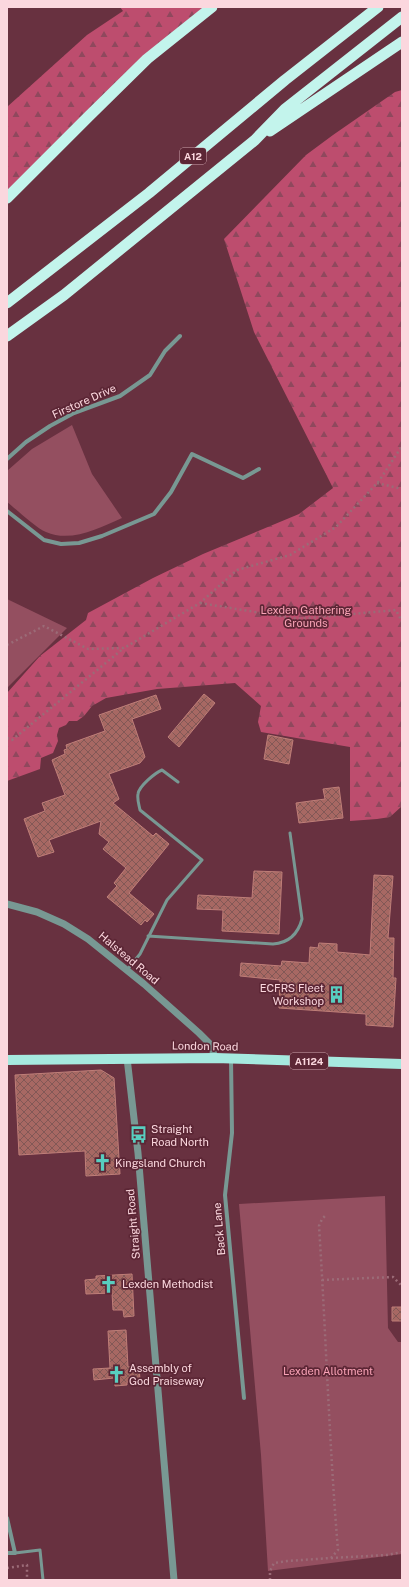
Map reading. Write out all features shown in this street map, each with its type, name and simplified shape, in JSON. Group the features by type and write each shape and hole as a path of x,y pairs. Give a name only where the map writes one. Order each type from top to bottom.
{"highway":[{"path":"7,198 88,117 148,60 212,7"},
{"name":"A12","path":"7,303 149,193 285,80 378,7"},
{"name":"A12","path":"256,140 285,109 402,17"},
{"name":"A12","path":"7,336 64,295 256,140 287,121 402,42"}],"main road":[{"name":"London Road","path":"7,1060 231,1058 402,1064"}],"street":[{"name":"Firstore Drive","path":"7,459 26,442 50,426 74,413 120,396 150,375 165,351 180,336"},
{"path":"7,511 44,540 61,544 79,543 102,536 154,514 171,492 192,454 243,478 259,469"},
{"name":"Halstead Road","path":"7,904 36,912 64,924 88,939 127,970 199,1033 211,1045 215,1058"},
{"name":"Straight Road","path":"127,1058 138,1153 174,1580"},
{"name":"Back Lane","path":"231,1058 232,1134 226,1195 244,1398"},
{"path":"7,1518 15,1553 7,1554"}],"lane":[{"path":"127,970 140,954 167,900 202,860 140,810 138,792 155,772 162,770 178,782"},
{"path":"148,936 273,944 281,943 289,939 298,929 302,918 290,833"},
{"path":"15,1553 40,1550 43,1580"}],"path":[{"path":"7,738 12,740 124,648 200,603 237,570 290,555 336,527 377,483 402,446"},
{"path":"377,483 402,489"},
{"path":"200,603 298,619 396,610 402,622"},
{"path":"7,645 44,626 88,649 124,648"},
{"path":"326,1215 322,1219 319,1226 332,1487 338,1550 331,1558"},
{"path":"322,1280 393,1277 402,1286"},
{"path":"270,1580 270,1571 274,1563 387,1555 402,1552"},
{"path":"7,1568 27,1565 27,1580"}],"green space":[{"path":"120,7 209,7 7,193 7,107 87,35 123,11"},
{"name":"Lexden Gathering Grounds","path":"402,90 402,806 390,817 350,821 350,747 261,732 258,722 261,706 235,683 157,689 106,698 92,706 84,716 77,721 69,721 66,725 59,728 57,735 58,741 53,753 41,758 40,769 7,781 7,693 40,656 86,620 88,613 153,578 203,554 299,514 333,488 254,332 224,239 306,155 395,92"},
{"path":"72,425 92,474 122,518 85,533 65,536 46,532 37,527 7,502 7,471 32,449"},
{"path":"7,599 67,628 7,688"},
{"name":"Lexden Allotment","path":"385,1196 388,1328 398,1342 402,1342 402,1554 268,1571 261,1455 239,1204"}],"building":[{"path":"204,694 215,703 179,747 168,737"},
{"path":"156,695 161,709 132,719 145,757 140,763 109,774 119,799 113,803 153,836 156,833 169,844 129,893 154,914 147,922 145,920 141,925 107,897 117,886 114,883 126,868 103,849 109,842 99,834 101,821 49,840 54,852 38,857 24,819 45,811 42,803 65,795 52,760 65,754 64,750 67,749 66,745 105,731 99,715"},
{"path":"268,735 293,740 289,764 264,759"},
{"path":"339,787 343,818 299,823 296,803 325,799 323,789"},
{"path":"254,871 282,872 279,934 222,931 223,910 197,909 198,895 252,898"},
{"name":"ECFRS Fleet Workshop","path":"374,875 393,876 388,938 394,938 393,978 396,978 393,1027 366,1025 366,1014 279,1008 280,980 240,976 241,963 281,966 282,961 309,963 310,947 318,948 319,943 337,944 337,952 370,955"},
{"path":"101,1070 114,1078 120,1174 86,1176 85,1151 19,1155 15,1075"},
{"path":"132,1274 134,1316 124,1317 123,1310 113,1310 112,1293 86,1294 85,1280 96,1279 96,1276"},
{"path":"392,1307 402,1307 402,1321 392,1321"},
{"path":"126,1330 128,1367 139,1366 140,1380 127,1382 127,1385 115,1386 114,1378 94,1380 93,1369 110,1368 108,1331"}],"place":[{"name":"ECFRS Fleet Workshop","path":"337,994"},
{"name":"Straight Road North","path":"138,1135"},
{"name":"Kingsland Church","path":"102,1163"},
{"name":"Lexden Methodist","path":"109,1284"},
{"name":"Assembly of God Praiseway","path":"116,1374"}]}
